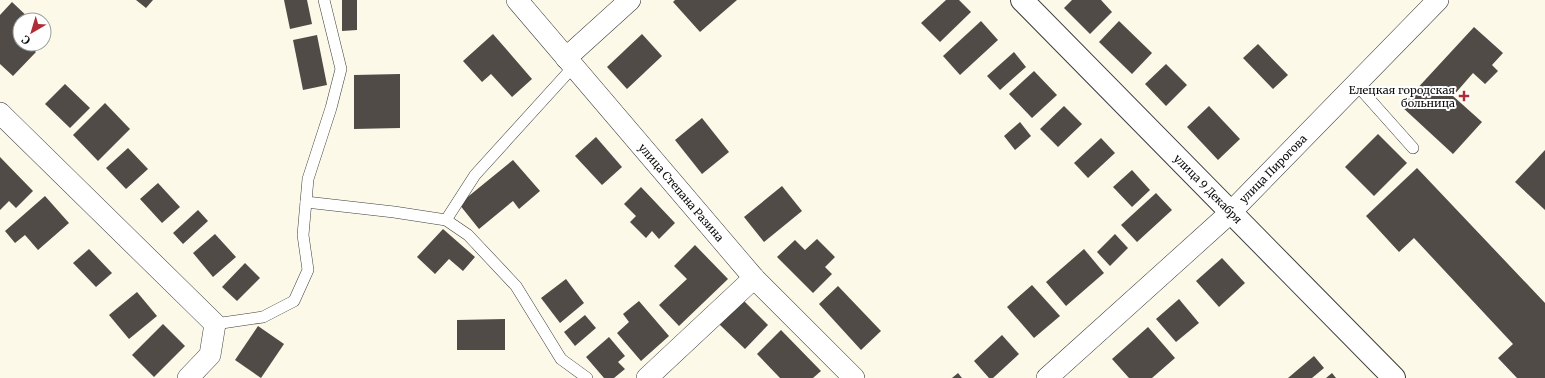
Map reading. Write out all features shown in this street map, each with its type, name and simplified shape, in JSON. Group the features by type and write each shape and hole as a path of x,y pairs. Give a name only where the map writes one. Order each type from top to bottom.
{"street":[{"name":"улица Степана Разина","path":"517,0 754,278 854,378"},
{"path":"570,62 630,0"},
{"name":"улица 9 Декабря","path":"1022,0 1394,378"},
{"name":"улица Пирогова","path":"1047,378 1230,213 1438,0"},
{"path":"0,113 215,324 210,355 188,378"},
{"path":"647,378 754,278"}],"lane":[{"path":"215,324 263,317 294,300 308,270 303,236 308,179 331,108 341,69 324,0"},
{"path":"446,220 475,175 570,62"},
{"path":"1356,84 1413,148"},
{"path":"306,202 394,212 446,220 468,235 516,286 561,359 587,378"}],"building":[{"path":"136,0 153,0 146,8"},
{"path":"284,0 307,0 312,24 290,29"},
{"path":"342,0 357,0 357,30 342,31"},
{"path":"675,0 737,0 700,32 673,2"},
{"path":"946,0 959,0 971,12 940,42 921,23"},
{"path":"1072,0 1101,0 1112,12 1090,34 1064,8"},
{"path":"12,2 23,12 12,12 12,52 36,52 13,76 0,64 0,15"},
{"path":"981,21 998,40 960,75 943,56"},
{"path":"1119,21 1152,53 1132,74 1099,42"},
{"path":"1474,27 1503,53 1492,65 1498,71 1485,84 1473,73 1453,96 1482,122 1453,154 1401,106"},
{"path":"493,34 532,79 512,97 491,74 482,82 463,61"},
{"path":"642,34 662,56 627,89 607,67"},
{"path":"317,35 327,85 303,90 293,40"},
{"path":"1258,44 1288,75 1273,89 1243,58"},
{"path":"1014,52 1026,67 1000,90 987,76"},
{"path":"1166,64 1187,85 1166,106 1145,84"},
{"path":"1034,71 1057,95 1032,118 1009,94"},
{"path":"400,74 400,128 354,129 354,75"},
{"path":"65,84 90,108 70,128 45,104"},
{"path":"105,103 130,129 98,161 73,135"},
{"path":"1064,106 1082,124 1058,147 1040,129"},
{"path":"1209,106 1240,139 1218,160 1187,127"},
{"path":"702,118 729,152 702,174 675,140"},
{"path":"1020,122 1031,136 1015,150 1004,136"},
{"path":"1378,134 1407,163 1374,196 1345,167"},
{"path":"596,137 622,167 602,185 575,156"},
{"path":"1101,138 1115,153 1088,178 1074,163"},
{"path":"128,148 148,169 126,189 106,168"},
{"path":"1545,150 1545,210 1515,182"},
{"path":"0,157 33,191 16,208 9,201 0,210"},
{"path":"513,160 540,191 519,209 513,201 479,229 459,204"},
{"path":"1417,168 1545,303 1545,378 1517,378 1498,358 1513,344 1414,238 1399,252 1366,216"},
{"path":"1132,170 1150,190 1132,207 1113,187"},
{"path":"158,183 180,207 162,223 140,199"},
{"path":"782,186 802,211 764,242 744,217"},
{"path":"641,187 675,223 659,239 652,231 646,238 630,222 636,216 624,204"},
{"path":"1156,193 1172,210 1137,242 1121,225"},
{"path":"45,196 69,223 38,250 25,235 15,243 5,231"},
{"path":"198,210 208,221 183,244 173,233"},
{"path":"443,229 475,257 463,271 449,259 435,274 417,257"},
{"path":"215,234 236,257 213,277 193,253"},
{"path":"1115,234 1128,248 1110,266 1097,252"},
{"path":"817,239 835,257 825,267 832,274 813,293 777,257 795,240 805,250"},
{"path":"695,245 728,279 679,326 659,305 687,279 674,266"},
{"path":"89,249 112,273 96,287 73,263"},
{"path":"1084,249 1104,273 1066,306 1046,282"},
{"path":"1222,258 1245,283 1219,307 1196,281"},
{"path":"245,263 260,278 237,301 222,287"},
{"path":"566,279 584,303 560,323 541,298"},
{"path":"1032,285 1060,316 1034,338 1007,307"},
{"path":"838,286 881,331 861,350 819,304"},
{"path":"137,292 157,316 129,339 109,315"},
{"path":"1179,299 1199,323 1176,342 1156,319"},
{"path":"743,300 768,325 745,349 719,324"},
{"path":"639,301 669,336 641,361 617,333 629,322 623,314"},
{"path":"585,315 596,328 575,346 564,332"},
{"path":"505,319 505,350 457,350 457,320"},
{"path":"163,324 185,346 154,377 132,355"},
{"path":"258,326 284,344 261,378 235,360"},
{"path":"1148,327 1175,358 1152,378 1129,378 1112,359"},
{"path":"781,330 821,371 813,378 780,378 757,354"},
{"path":"1002,335 1019,354 993,378 989,378 974,361"},
{"path":"609,337 625,356 618,362 625,369 614,378 604,378 586,357"},
{"path":"1314,356 1324,368 1312,378 1288,378"},
{"path":"958,373 962,378 952,378"},
{"path":"1332,373 1336,378 1326,378"}],"place":[{"name":"Елецкая городская больница","path":"1464,96"}]}
